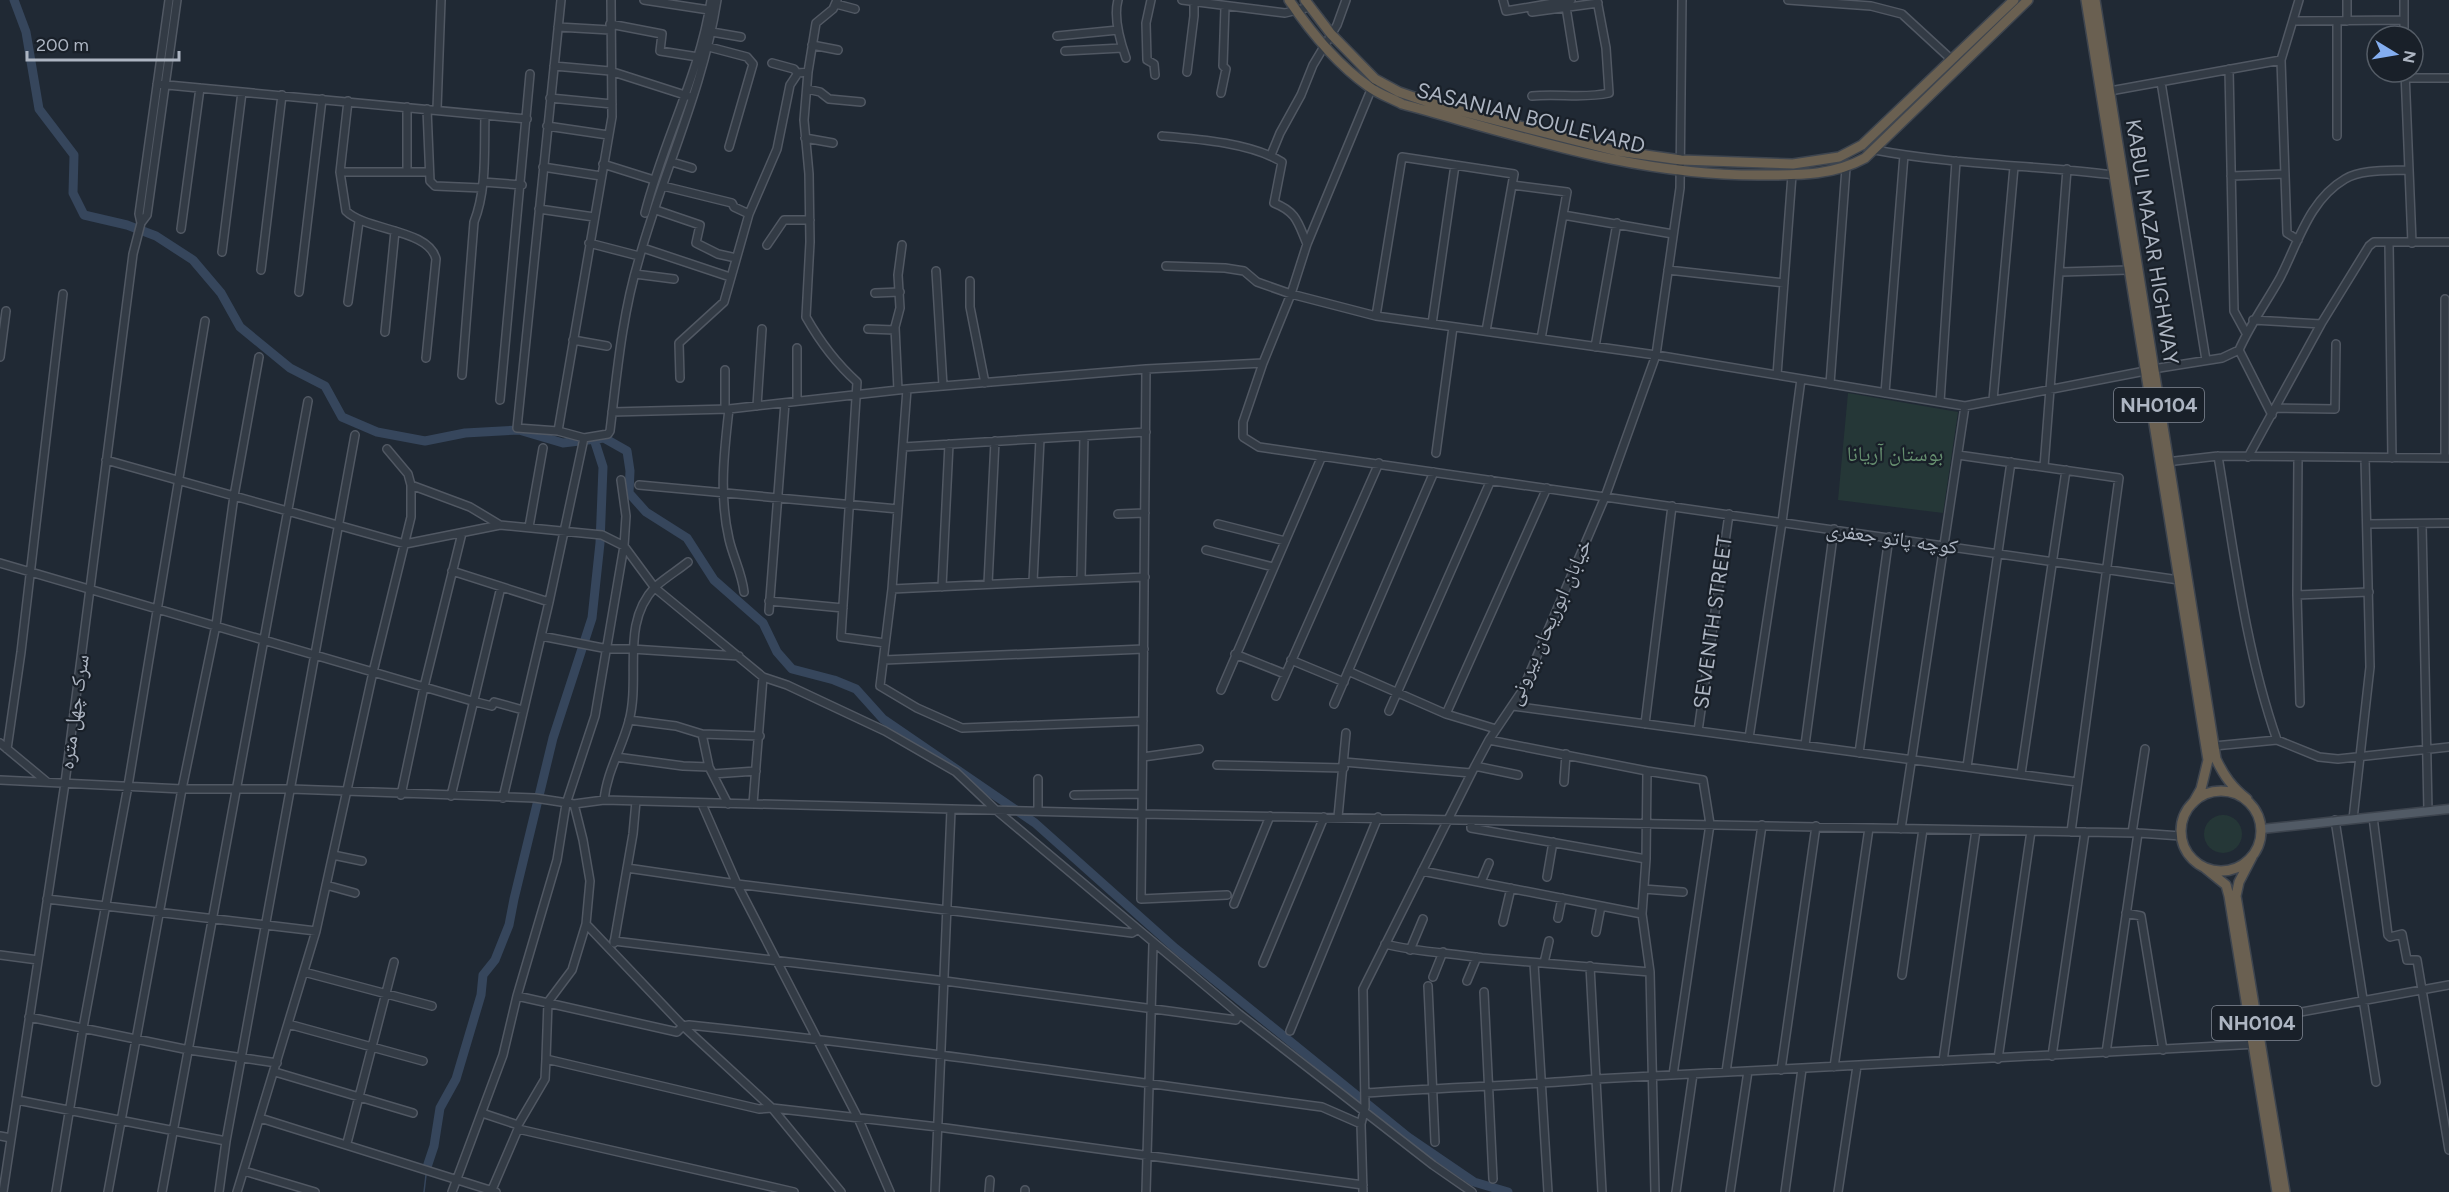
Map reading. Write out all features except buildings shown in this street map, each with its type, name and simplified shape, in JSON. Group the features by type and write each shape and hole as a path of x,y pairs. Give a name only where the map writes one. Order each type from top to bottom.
{"highway":[{"name":"SASANIAN BOULEVARD","path":"1289,0 1325,45 1359,79 1373,84 1448,108 1617,151 1681,160 1793,164 1839,157 1862,145 2014,0"},
{"name":"SASANIAN BOULEVARD","path":"1307,4 1373,84 1401,104 1614,161 1680,171 1749,176 1792,175 1846,168 1875,150 2028,0"},
{"name":"KABUL MAZAR HIGHWAY","path":"2086,0 2129,270 2149,370"},
{"name":"KABUL MAZAR HIGHWAY","path":"2095,0 2149,370 2216,759 2232,787 2247,799"},
{"name":"KABUL MAZAR HIGHWAY","path":"2164,462 2179,580 2208,760 2201,789 2193,803"},
{"path":"2193,803 2213,791 2236,793 2247,799"},
{"name":"NH0104","path":"2247,799 2254,807 2262,829 2260,844 2239,882 2236,896 2257,1020 2257,1045 2277,1192"},
{"name":"NH0104","path":"2193,803 2184,818 2181,836 2189,855 2226,885 2285,1192"},
{"path":"2205,868 2230,871 2242,866 2252,857"}],"main road":[{"path":"2262,829 2449,809"}],"street":[{"path":"141,223 139,214 168,0"},
{"name":"سرک چهل متره","path":"3,1192 64,783 133,254 138,231 147,215 177,0"},
{"path":"437,109 441,0"},
{"path":"561,0 517,428 558,431 584,438 609,433 619,354 635,274 672,162 698,57 707,44 711,0"},
{"path":"558,431 612,104 611,0"},
{"path":"644,0 709,10"},
{"path":"645,213 654,180 689,97 712,32 717,0"},
{"path":"1118,0 1116,7 1118,30 1126,58"},
{"path":"1151,0 1146,22 1146,42 1147,60 1154,64 1155,75"},
{"path":"1182,0 1285,13 1307,4"},
{"path":"1271,156 1280,133 1339,20 1346,0"},
{"path":"1503,0 1506,11 1571,0"},
{"name":"خیابان ابوریحان بیرونی","path":"1363,1188 1362,1124 1365,1095 1363,989 1471,773 1489,740 1522,691 1605,497 1656,355 1681,160 1682,0"},
{"path":"1788,0 1871,6 1902,15 1952,60"},
{"path":"2298,240 2287,233 2281,60 2299,0"},
{"path":"2347,0 2347,21"},
{"path":"2404,0 2404,24"},
{"path":"1186,72 1194,1"},
{"path":"1532,12 1598,1 1606,48 1609,93 1586,96 1551,94 1532,96"},
{"path":"855,9 836,2 816,23 812,45 804,138 809,174 810,220 806,318 834,355 837,364 857,382 841,637 885,643"},
{"path":"1221,93 1226,69 1223,66 1226,7"},
{"path":"1566,7 1574,57"},
{"path":"2293,21 2404,20"},
{"path":"2337,22 2337,136"},
{"path":"558,27 610,27 662,34 660,51 698,57"},
{"path":"1057,36 1118,30"},
{"path":"712,32 741,37"},
{"path":"707,44 747,57 753,64 729,147"},
{"path":"812,45 838,50"},
{"path":"1065,51 1122,48"},
{"path":"2110,91 2281,60"},
{"path":"772,63 794,69 797,73"},
{"path":"554,66 610,71 689,97"},
{"path":"2229,69 2234,311 2246,333"},
{"path":"797,73 808,72"},
{"path":"680,378 679,343 723,304 749,214 777,149 790,86 797,73"},
{"path":"500,400 522,185 530,74"},
{"path":"2425,76 2449,78"},
{"path":"2161,82 2206,360"},
{"path":"157,84 527,119"},
{"path":"612,412 727,409 907,389 1146,369 1263,363 1291,294 1307,244 1373,84"},
{"path":"2405,84 2412,243"},
{"path":"181,229 200,88"},
{"path":"807,89 820,92 828,99 861,102"},
{"path":"222,252 242,92"},
{"path":"261,270 282,95"},
{"path":"550,98 612,104"},
{"path":"298,292 322,99"},
{"path":"348,101 340,172 346,211 358,221 395,231 430,248 436,259 426,358"},
{"path":"406,172 407,107"},
{"path":"427,109 429,172 430,181 435,186 522,185"},
{"path":"462,375 474,222 479,211 482,185 485,116"},
{"path":"548,126 608,135"},
{"path":"1162,136 1196,139 1271,156 1282,162 1274,203 1288,208 1298,223 1307,244"},
{"path":"804,138 833,143"},
{"path":"1875,150 1956,161 2014,167 2067,169 2114,176"},
{"path":"1885,393 1904,155"},
{"path":"1376,316 1402,158 1455,165 1514,174 1486,331"},
{"path":"1940,402 1956,161"},
{"path":"672,162 692,168"},
{"path":"603,164 654,180"},
{"path":"1432,324 1455,165"},
{"path":"543,167 601,176"},
{"path":"1993,400 2014,167"},
{"path":"1830,384 1846,168"},
{"path":"2044,467 2067,169"},
{"path":"1166,266 1244,271 1257,282 1291,294 1376,316 1656,355 1965,406 2051,388 2222,358 2239,350 2253,320 2279,279 2319,200 2347,178 2361,174 2409,170"},
{"path":"340,172 429,172"},
{"path":"2231,176 2285,174"},
{"path":"1777,375 1792,175"},
{"path":"1512,185 1567,192 1541,339"},
{"path":"663,186 732,203 734,207 749,214"},
{"path":"539,209 594,217"},
{"path":"656,210 700,225 696,243 718,254 736,258"},
{"path":"1563,215 1673,234"},
{"path":"766,245 784,220 810,220"},
{"path":"348,302 358,221"},
{"path":"1595,346 1617,223"},
{"path":"385,332 395,231"},
{"path":"2248,457 2321,324 2369,246 2374,242 2449,242"},
{"path":"589,243 641,252 730,277"},
{"path":"2389,243 2392,458"},
{"path":"898,390 895,330 900,308 898,275 902,245"},
{"path":"1668,270 1784,283"},
{"path":"2060,272 2129,270"},
{"path":"936,271 943,386"},
{"path":"635,274 674,279"},
{"path":"970,281 970,307 985,383"},
{"path":"875,293 900,292"},
{"path":"7,749 63,294"},
{"path":"2164,462 2218,456 2447,458 2445,299"},
{"path":"0,357 6,311"},
{"path":"2253,320 2321,324"},
{"path":"56,1192 83,1028 128,786 205,321"},
{"path":"1436,453 1453,327"},
{"path":"757,406 762,329"},
{"path":"868,329 895,330"},
{"path":"573,340 607,346"},
{"path":"2274,411 2335,409 2336,344"},
{"path":"797,348 797,402"},
{"path":"2239,350 2274,411"},
{"path":"108,1192 182,789 216,625 234,496 260,357"},
{"name":"کوچه پاتو جعفری","path":"1263,363 1243,422 1243,437 1259,447 2179,580"},
{"path":"1146,369 1141,899 1227,895"},
{"path":"725,370 727,409 722,493 729,539 744,592"},
{"path":"1749,738 1801,379"},
{"path":"907,389 892,589 880,686 917,708 962,728 1143,721"},
{"path":"162,1192 308,401"},
{"path":"768,611 785,403"},
{"path":"1901,829 1965,406"},
{"path":"903,447 1146,432"},
{"path":"219,1192 226,1141 355,435"},
{"path":"1081,580 1084,436"},
{"path":"503,798 549,602 584,438"},
{"path":"1034,582 1040,439"},
{"path":"988,584 995,441"},
{"path":"942,587 949,444"},
{"path":"529,527 543,448"},
{"path":"237,1192 316,931 411,517 411,485 408,474 387,449"},
{"path":"1958,455 2118,478 2071,832"},
{"path":"1221,690 1322,456"},
{"path":"2218,456 2241,607 2261,693 2277,740"},
{"path":"2298,457 2297,595 2301,703"},
{"path":"2354,819 2370,667 2365,458"},
{"path":"106,460 405,544 500,525 598,535 624,546 655,588 764,677 787,685 885,731 956,772 996,810 1153,944 1239,1014 1472,1192"},
{"path":"1967,767 2011,462"},
{"path":"1276,696 1378,464"},
{"path":"2021,774 2066,470"},
{"path":"1334,704 1434,472"},
{"path":"452,1192 503,1054 556,860 566,804 595,716 624,546 626,516 621,480"},
{"path":"1389,711 1491,480"},
{"path":"411,485 470,507 500,525"},
{"path":"639,485 898,509"},
{"path":"1446,714 1547,488"},
{"path":"1645,724 1672,506"},
{"path":"1118,514 1145,513"},
{"name":"SEVENTH STREET","path":"1698,731 1729,514"},
{"path":"2367,524 2449,523"},
{"path":"1218,524 1285,541"},
{"path":"2422,524 2428,811"},
{"path":"1805,745 1834,529"},
{"path":"401,795 424,687 462,533"},
{"path":"1859,753 1889,537"},
{"path":"1206,550 1273,567"},
{"path":"0,562 472,701 492,706 494,702 523,710"},
{"path":"604,800 606,779 629,720 634,685 632,649 638,614 655,588 688,562"},
{"path":"452,571 549,602"},
{"path":"892,589 1145,577"},
{"path":"451,796 501,586"},
{"path":"2297,595 2369,592"},
{"path":"769,601 843,608"},
{"path":"541,636 608,649 739,656"},
{"path":"884,660 1144,649"},
{"path":"1235,654 1285,674"},
{"path":"1292,660 1344,682"},
{"path":"1348,671 1446,714 1496,729"},
{"path":"753,804 764,677"},
{"path":"1513,706 2078,782"},
{"path":"629,720 676,726 702,734 760,736"},
{"path":"702,734 709,767 728,804"},
{"path":"1338,817 1346,734"},
{"path":"1489,740 1703,780 1710,824 1672,1075"},
{"path":"2214,746 2277,740 2319,757 2359,758 2449,747"},
{"path":"0,743 47,782"},
{"path":"2106,1053 2126,913 2145,749"},
{"path":"1143,757 1199,750"},
{"path":"1563,782 1566,753"},
{"path":"616,757 709,767"},
{"path":"1217,765 1344,765 1471,773"},
{"path":"1475,766 1518,775"},
{"path":"713,774 756,771"},
{"path":"1647,771 1646,859 1642,914 1650,972 1655,1192"},
{"path":"1038,779 1038,810"},
{"path":"0,780 182,789 291,789 401,795 539,798 566,804 604,800 951,810 1038,810 1446,821 1646,822 2181,836"},
{"path":"1074,795 1142,794"},
{"path":"612,951 636,801"},
{"path":"260,1118 347,1143 420,1169 458,1178 493,1192 518,1127 545,1079 548,1002 572,970 586,924 590,881 584,840 574,804"},
{"path":"702,804 737,884 858,1118 890,1192"},
{"path":"935,1192 951,810"},
{"path":"1234,904 1270,816"},
{"path":"1263,963 1324,817"},
{"path":"1290,1031 1378,818"},
{"path":"2373,818 2388,935 2402,934 2408,960 2417,959 2420,990 2449,1150"},
{"path":"2335,820 2376,1082"},
{"path":"1471,821 1471,828 1646,859"},
{"path":"1726,1072 1762,825"},
{"path":"1781,1070 1816,826"},
{"path":"1834,1067 1869,828"},
{"path":"1902,975 1923,829"},
{"path":"1943,1061 1976,830"},
{"path":"1998,1059 2031,831"},
{"path":"2052,1056 2085,832"},
{"path":"1547,877 1553,842"},
{"path":"333,855 362,861"},
{"path":"1481,882 1489,863"},
{"path":"627,868 737,884 1132,933 1137,930"},
{"path":"1422,870 1642,914"},
{"path":"327,885 355,893"},
{"path":"1503,922 1511,888"},
{"path":"1644,889 1683,892"},
{"path":"47,898 316,931"},
{"path":"1558,918 1562,898"},
{"path":"1596,932 1601,906"},
{"path":"2126,913 2141,916 2163,1050"},
{"path":"1410,950 1424,919"},
{"path":"586,924 683,1026 772,1108 841,1192"},
{"path":"1544,963 1549,940"},
{"path":"614,941 945,981 1150,1010 1236,1020 1239,1014"},
{"path":"1146,1192 1153,944"},
{"path":"1385,944 1410,950 1650,972"},
{"path":"1433,976 1443,952"},
{"path":"0,955 38,960"},
{"path":"1467,981 1477,957"},
{"path":"347,1143 394,962"},
{"path":"1534,963 1548,1192"},
{"path":"1590,966 1602,1192"},
{"path":"304,972 432,1006"},
{"path":"2257,1020 2449,985"},
{"path":"1428,986 1435,1143"},
{"path":"1484,992 1493,1179"},
{"path":"517,996 677,1032 683,1026"},
{"path":"29,1017 189,1050 277,1063"},
{"path":"288,1024 423,1061"},
{"path":"683,1026 816,1038 1322,1107 1362,1124"},
{"path":"1365,1095 1432,1088 2257,1045"},
{"path":"546,1059 759,1109 772,1108 938,1127 1146,1155 1363,1188"},
{"path":"1838,1192 1857,1066"},
{"path":"1785,1192 1802,1069"},
{"path":"1730,1192 1748,1071"},
{"path":"274,1072 413,1113"},
{"path":"1676,1192 1693,1074"},
{"path":"17,1100 226,1141"},
{"path":"482,1113 518,1127 794,1192"},
{"path":"0,1136 11,1138"},
{"path":"244,1171 315,1192"},
{"path":"989,1192 990,1180"}],"green space":[{"path":"2200,389 2205,418 2189,421 2184,391"},
{"name":"بوستان آریانا","path":"1848,393 1958,412 1943,513 1838,500"},
{"path":"2223,815 2236,821 2242,834 2236,847 2223,853 2210,847 2204,834 2210,821"}],"waterway":[{"path":"14,0 26,32 39,109 74,155 73,193 84,215 127,225 156,236 193,260 221,293 240,327 290,368 325,386 342,417 377,432 425,441 465,433 519,430 563,443 604,438 627,451 630,471 629,493 646,512 687,538 714,580 763,623 777,652 792,669 834,680 856,689 883,719 1035,823 1175,948 1408,1137 1474,1182 1508,1192"},
{"path":"427,1167 434,1146 440,1108 456,1079 481,995 483,975 495,960 509,925 553,738 592,618 600,543 603,467 594,439"},
{"path":"424,1192 426,1175"}]}
